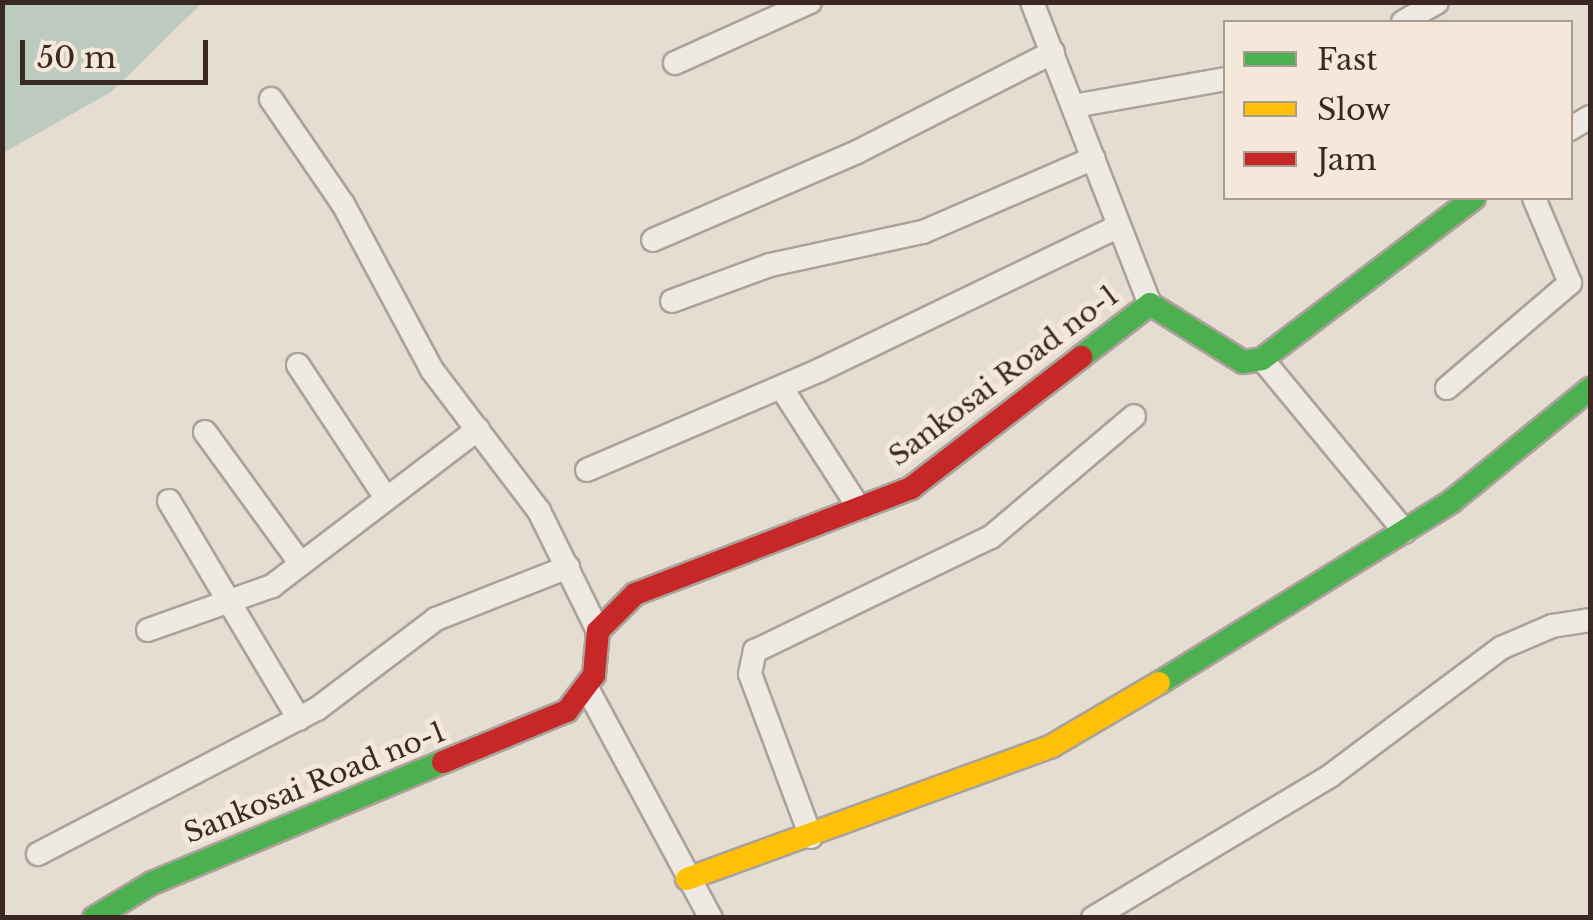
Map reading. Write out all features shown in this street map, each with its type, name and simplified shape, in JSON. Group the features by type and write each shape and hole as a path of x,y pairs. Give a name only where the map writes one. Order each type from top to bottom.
{"street":[{"path":"675,63 810,2"},
{"path":"1032,2 1150,304"},
{"path":"1406,20 1437,2"},
{"path":"653,240 857,152 1053,52"},
{"path":"1074,106 1223,80"},
{"path":"271,99 343,204 432,370 522,486 568,567 598,631 588,690 711,918"},
{"path":"672,301 770,265 923,232 1094,158"},
{"path":"1405,532 1262,359 1471,200"},
{"path":"1447,388 1570,283 1535,200"},
{"path":"587,470 781,387 1120,226"},
{"name":"Sankosai Road no-1","path":"598,631 635,594 911,488 1150,304 1243,362 1262,359"},
{"path":"298,364 386,498"},
{"path":"781,387 859,508"},
{"path":"687,879 1052,746 1302,600 1405,532 1590,389"},
{"path":"811,837 750,674 756,652 991,538 1134,416"},
{"path":"148,630 272,586 478,429"},
{"path":"205,432 301,564"},
{"path":"169,501 227,605 299,719"},
{"path":"38,854 299,719 384,664 436,619 568,567"},
{"path":"1093,918 1330,776 1501,648 1552,626 1590,620"},
{"name":"Sankosai Road no-1","path":"94,918 152,883 568,711 588,690"}],"shaded area":[{"path":"3,2 202,3 111,92 3,153"}],"traffic: fast":[{"path":"1081,357 1150,304 1243,362 1262,359 1471,200"},
{"path":"1159,683 1452,501 1590,389"},
{"path":"94,918 152,883 443,762"}],"traffic: slow":[{"path":"687,879 1052,746 1159,683"}],"traffic: jam":[{"path":"443,762 567,711 594,675 598,631 635,594 911,488 1081,357"}]}
